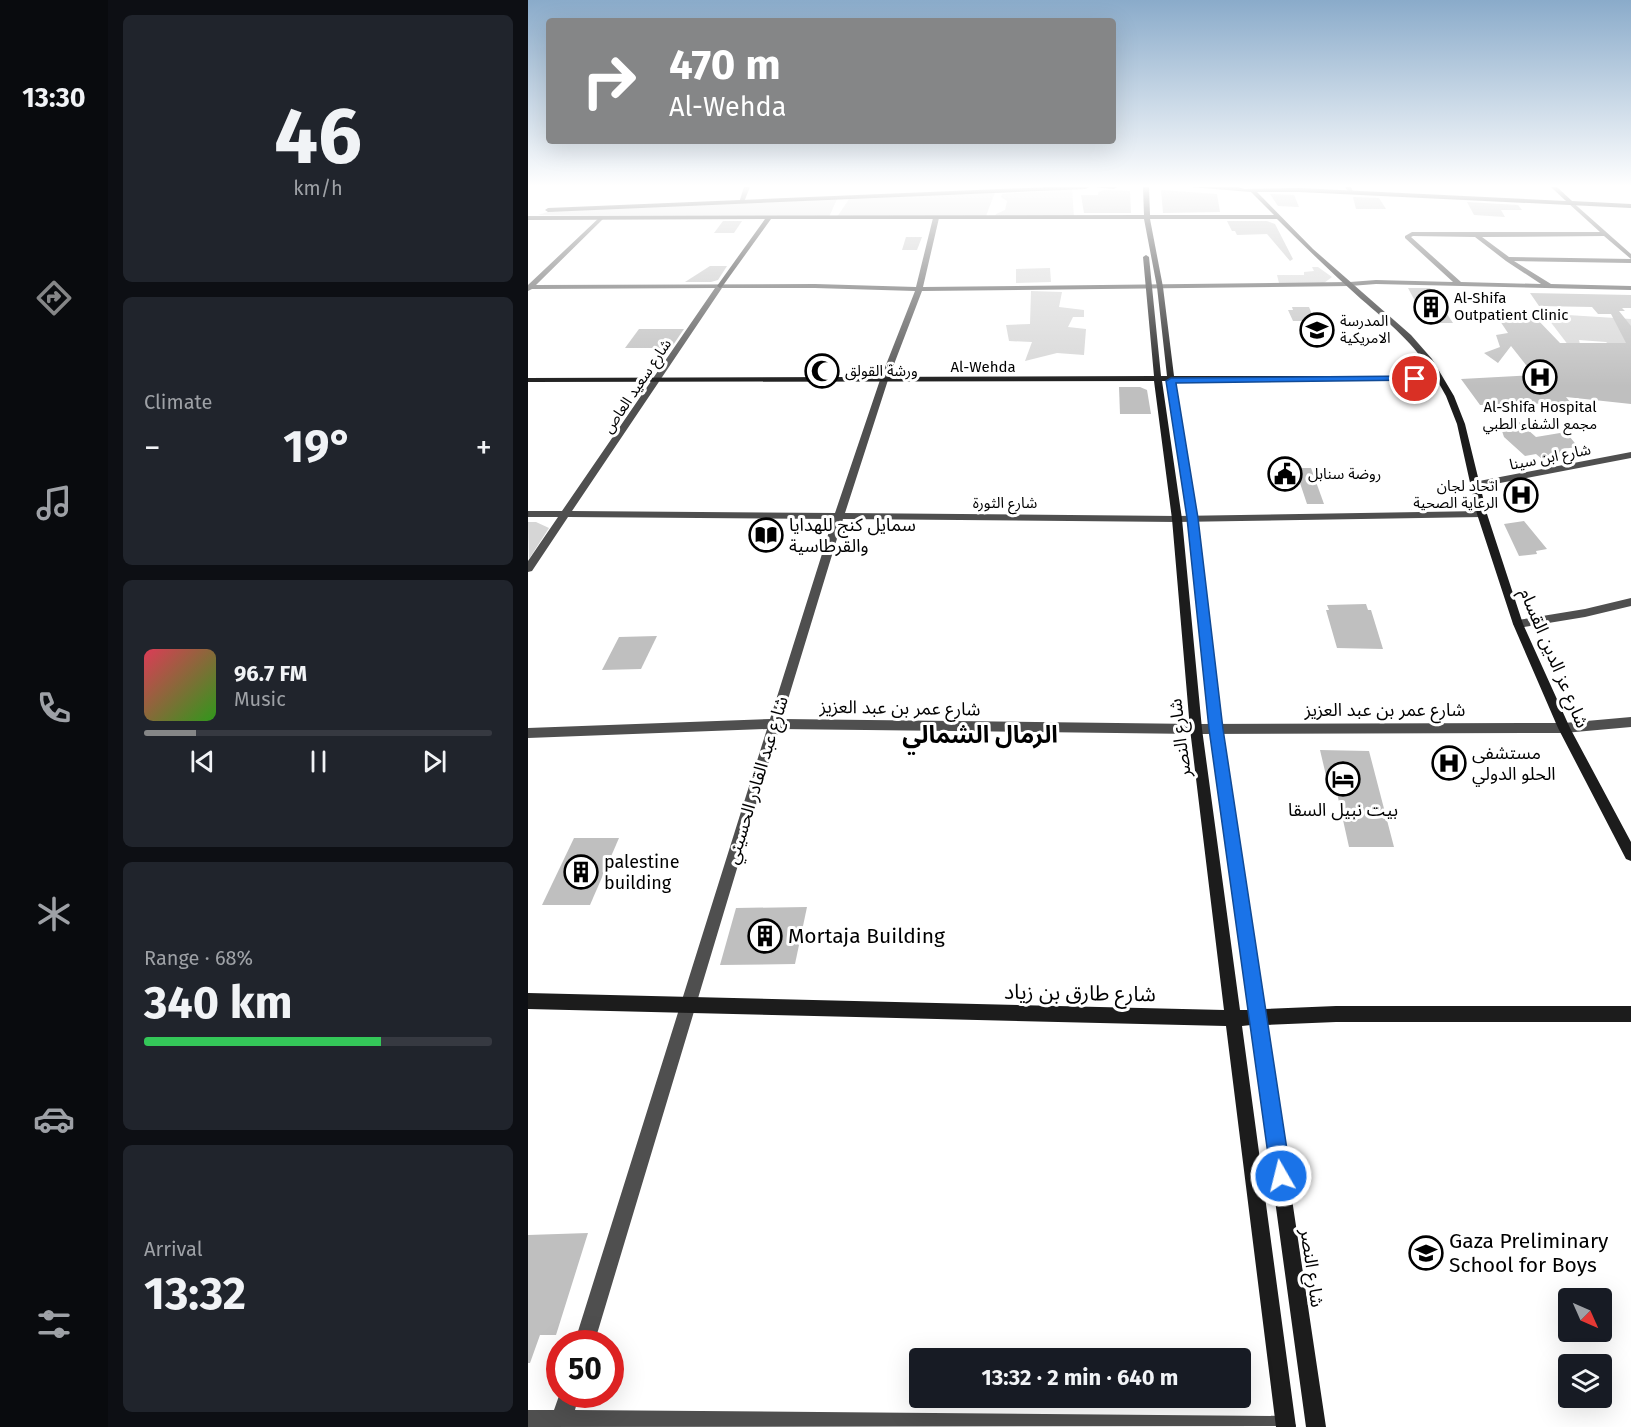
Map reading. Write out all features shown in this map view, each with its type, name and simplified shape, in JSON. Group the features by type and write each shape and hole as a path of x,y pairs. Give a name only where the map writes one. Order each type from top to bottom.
{"main road":[{"name":"شارع سعيد العاص","path":"720,286 743,254"},
{"name":"شارع النصر","path":"1150,254 1165,381 1196,729 1286,1427"},
{"name":"شارع عز الدين القسام","path":"1315,254 1408,337 1429,361 1457,410 1482,514 1518,624 1564,728 1631,855"},
{"name":"Al-Wehda","path":"528,380 1165,381 1438,378"},
{"name":"شارع النصر","path":"1165,381 1193,518 1216,729 1316,1427"},
{"name":"شارع طارق بن زياد","path":"528,1001 1235,1018 1336,1014 1631,1014"}],"street":[{"path":"529,288 564,254"},
{"name":"شارع عبد القادر الحسيني","path":"588,1330 839,517 884,380 919,289 927,254"},
{"path":"1425,254 1460,285"},
{"path":"1500,254 1550,287"},
{"path":"1507,259 1631,259"},
{"path":"529,288 720,286 919,289 1376,282 1631,288"},
{"name":"شارع سعيد العاص","path":"528,569 658,381 720,286"},
{"name":"شارع ابن سينا","path":"1474,485 1631,455"},
{"name":"شارع الثورة","path":"528,514 1177,519 1482,514"},
{"path":"1518,624 1585,614 1631,602"},
{"name":"شارع عمر بن عبد العزيز","path":"528,733 774,724 1216,729 1564,728 1631,722"},
{"path":"560,1424 565,1408"},
{"path":"528,1420 560,1424 1286,1427"}],"shaded area":[{"path":"1312,267 1318,267 1332,277 1324,283 1279,283 1277,275 1304,275 1304,272 1314,271"},
{"path":"1050,268 1051,282 1016,283 1016,269"},
{"path":"1031,291 1062,292 1059,307 1084,310 1084,317 1073,317 1068,327 1086,329 1084,355 1057,353 1025,361 1032,342 1009,341 1006,325 1030,324"},
{"path":"1552,314 1631,319 1631,349 1614,348 1606,342 1579,340 1585,367 1546,316"},
{"path":"528,522 536,522 549,528 529,559"}],"building":[{"path":"1284,254 1290,254 1293,259 1290,261"},
{"path":"710,266 727,266 718,280 685,282"},
{"name":"Al-Shifa Outpatient Clinic","path":"1408,288 1430,288 1453,323 1427,323"},
{"path":"1530,293 1631,295 1631,308 1622,308 1625,311 1619,311 1631,326 1631,404 1566,397 1571,403 1480,405 1461,379 1534,375 1511,346 1498,363 1484,353 1500,347 1496,335 1508,333 1498,318 1535,317 1560,343 1626,343 1611,314 1598,314 1592,307 1539,306"},
{"path":"1292,307 1309,307 1315,321 1293,321 1288,310 1293,310"},
{"path":"639,329 684,329 671,348 625,348"},
{"path":"1119,387 1140,387 1147,390 1151,414 1120,414"},
{"path":"1519,422 1536,437 1566,432 1578,447 1561,449 1568,455 1542,459 1536,454 1525,456 1504,437 1501,428"},
{"path":"1295,468 1311,468 1324,504 1307,504"},
{"path":"1524,521 1547,549 1536,551 1537,554 1519,556 1504,524"},
{"path":"1366,604 1368,610 1371,610 1383,649 1337,648 1326,610 1329,610 1327,605"},
{"path":"657,636 641,669 602,670 619,637"},
{"path":"1320,750 1369,751 1394,847 1349,847 1335,784 1328,784"},
{"name":"palestine building","path":"574,838 619,838 590,905 542,905"},
{"name":"Mortaja Building","path":"807,907 795,964 720,965 736,908"},
{"path":"588,1233 558,1330 546,1330 546,1335 540,1335 530,1363 528,1363 528,1235"}],"place":[{"name":"Al-Shifa Outpatient Clinic","path":"1431,307"},
{"name":"المدرسة الامريكية","path":"1317,330"},
{"name":"ورشة القولق","path":"822,371"},
{"name":"Al-Shifa Hospital مجمع الشفاء الطبي","path":"1540,377"},
{"name":"روضة سنابل","path":"1285,474"},
{"name":"اتحاد لجان الرعاية الصحية","path":"1521,495"},
{"name":"سمايل كنج للهدايا والقرطاسية","path":"766,535"},
{"name":"مستشفى الحلو الدولي","path":"1449,763"},
{"name":"بيت نبيل السقا","path":"1343,779"},
{"name":"palestine building","path":"581,872"},
{"name":"Mortaja Building","path":"765,936"},
{"name":"Gaza Preliminary School for Boys","path":"1426,1253"}],"district":[{"name":"الرمال الشمالي","path":"980,735"}],"route":[{"path":"1281,1176 1216,729 1193,518 1171,381 1415,379"}]}
